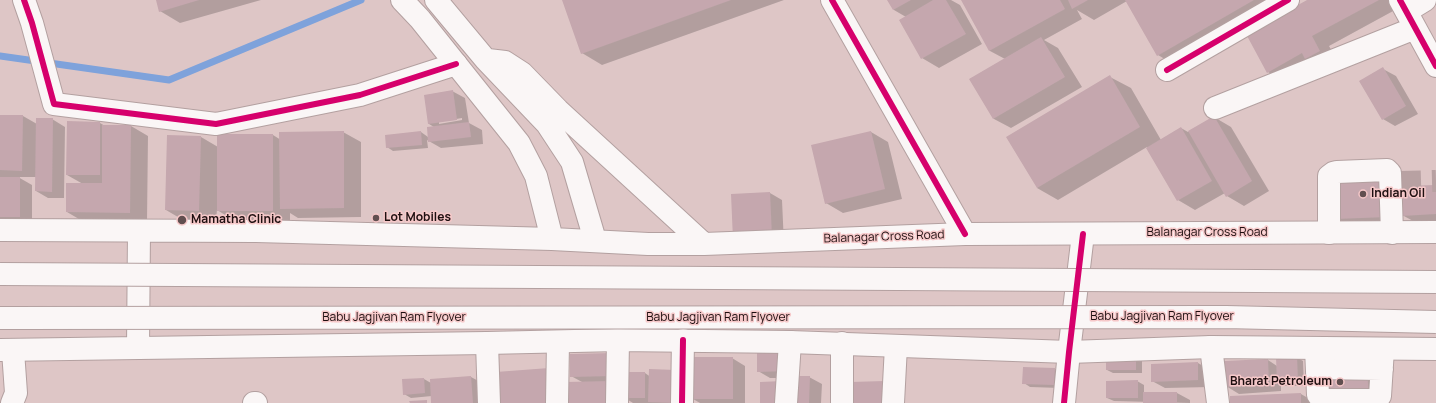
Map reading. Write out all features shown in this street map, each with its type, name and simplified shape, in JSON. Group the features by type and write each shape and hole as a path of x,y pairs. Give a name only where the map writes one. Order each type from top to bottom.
{"main road":[{"path":"24,0 32,23 54,104 216,124 360,95 456,64"},
{"path":"402,0 420,19 519,143 536,176 552,239"},
{"path":"436,0 483,57 546,124 572,162 595,240"},
{"path":"832,0 965,234"},
{"path":"1167,70 1288,0"},
{"path":"1215,108 1412,10 1436,66"},
{"path":"483,57 505,62 522,73 574,125 704,244"},
{"path":"1329,233 1328,176 1337,172 1387,170 1390,173 1396,233"},
{"path":"1396,233 1397,185 1399,182"},
{"name":"Balanagar Cross Road","path":"0,230 256,232 595,240 648,244 704,244 965,234 1436,232"},
{"path":"138,231 138,348"},
{"path":"1064,403 1083,234"},
{"path":"0,274 1436,282"},
{"name":"Babu Jagjivan Ram Flyover","path":"0,318 1226,317 1436,322"},
{"path":"608,340 617,403"},
{"path":"682,403 683,340"},
{"path":"12,403 16,393 7,350 683,340 842,343 1069,352 1211,347 1317,358 1383,359 1436,349"},
{"path":"556,403 558,342"},
{"path":"786,403 790,342"},
{"path":"487,343 489,403"},
{"path":"842,343 842,403"},
{"path":"893,403 896,346"},
{"path":"1211,347 1218,403"},
{"path":"1317,358 1318,395 1322,400 1376,400 1380,396 1383,359"}],"building":[{"path":"156,0 199,0 159,12"},
{"path":"562,0 731,0 581,54"},
{"path":"887,0 911,0 893,10"},
{"path":"933,0 946,0 966,34 921,59 899,20"},
{"path":"961,0 1060,0 1065,9 989,51"},
{"path":"1068,0 1088,0 1072,9"},
{"path":"1125,0 1254,0 1157,56"},
{"path":"1307,0 1379,0 1312,36 1320,51 1305,59 1302,53 1267,73 1246,34"},
{"path":"1041,37 1065,77 993,119 969,79"},
{"path":"1383,67 1406,106 1382,120 1359,81"},
{"path":"1110,75 1140,127 1037,188 1006,137"},
{"path":"453,90 457,120 428,124 424,95"},
{"path":"0,115 23,115 22,171 0,170"},
{"path":"1214,116 1252,181 1226,197 1188,131"},
{"path":"36,118 53,118 52,192 35,191"},
{"path":"67,121 100,122 100,175 66,175"},
{"path":"469,122 471,137 428,142 427,127"},
{"path":"102,125 131,125 130,213 66,212 66,183 102,183"},
{"path":"1181,127 1212,181 1177,201 1146,148"},
{"path":"344,131 344,208 280,209 279,132"},
{"path":"421,131 422,145 386,148 385,135"},
{"path":"871,131 885,189 825,204 811,145"},
{"path":"217,134 273,134 273,211 217,211"},
{"path":"167,135 201,136 199,211 165,210"},
{"path":"1386,175 1387,217 1335,219 1334,176"},
{"path":"0,177 20,177 20,217 0,217"},
{"path":"1436,185 1436,214 1401,216 1400,186"},
{"path":"770,192 772,238 733,240 731,194"},
{"path":"757,351 786,351 786,371 757,372"},
{"path":"612,353 612,376 570,377 570,354"},
{"path":"1106,355 1136,355 1136,370 1106,370"},
{"path":"1297,356 1298,382 1277,383 1276,357"},
{"path":"692,357 733,357 733,399 692,399"},
{"path":"1268,359 1269,385 1225,387 1224,361"},
{"path":"1198,362 1198,380 1151,382 1151,364"},
{"path":"1023,367 1055,368 1054,385 1022,384"},
{"path":"549,368 551,403 498,403 496,372"},
{"path":"649,369 676,370 675,403 648,402"},
{"path":"1367,371 1369,396 1327,395 1328,374"},
{"path":"623,372 645,372 645,398 622,398"},
{"path":"471,376 473,403 431,403 430,379"},
{"path":"796,376 810,376 809,403 795,403"},
{"path":"424,378 425,393 403,395 402,379"},
{"path":"1138,380 1138,398 1106,398 1106,381"},
{"path":"612,381 613,403 565,403 565,382"},
{"path":"783,381 783,403 760,403 760,382"},
{"path":"885,381 886,403 850,403 850,382"},
{"path":"1143,392 1177,392 1177,403 1143,403"},
{"path":"1301,393 1301,403 1230,403 1230,396"},
{"path":"427,400 427,403 410,403 409,401"}],"waterway":[{"path":"0,56 169,80 361,0"}],"tunnel":[{"path":"1399,182 1436,181"}],"cycle path":[{"path":"24,0 32,23 54,104 216,124 360,95 456,64"},
{"path":"832,0 965,234"},
{"path":"1167,70 1288,0"},
{"path":"1400,0 1436,66"},
{"path":"1064,403 1083,234"},
{"path":"682,403 683,340"}],"place":[{"name":"Indian Oil","path":"1363,194"},
{"name":"Lot Mobiles","path":"376,218"},
{"name":"Mamatha Clinic","path":"182,220"},
{"name":"Bharat Petroleum","path":"1340,382"}]}
